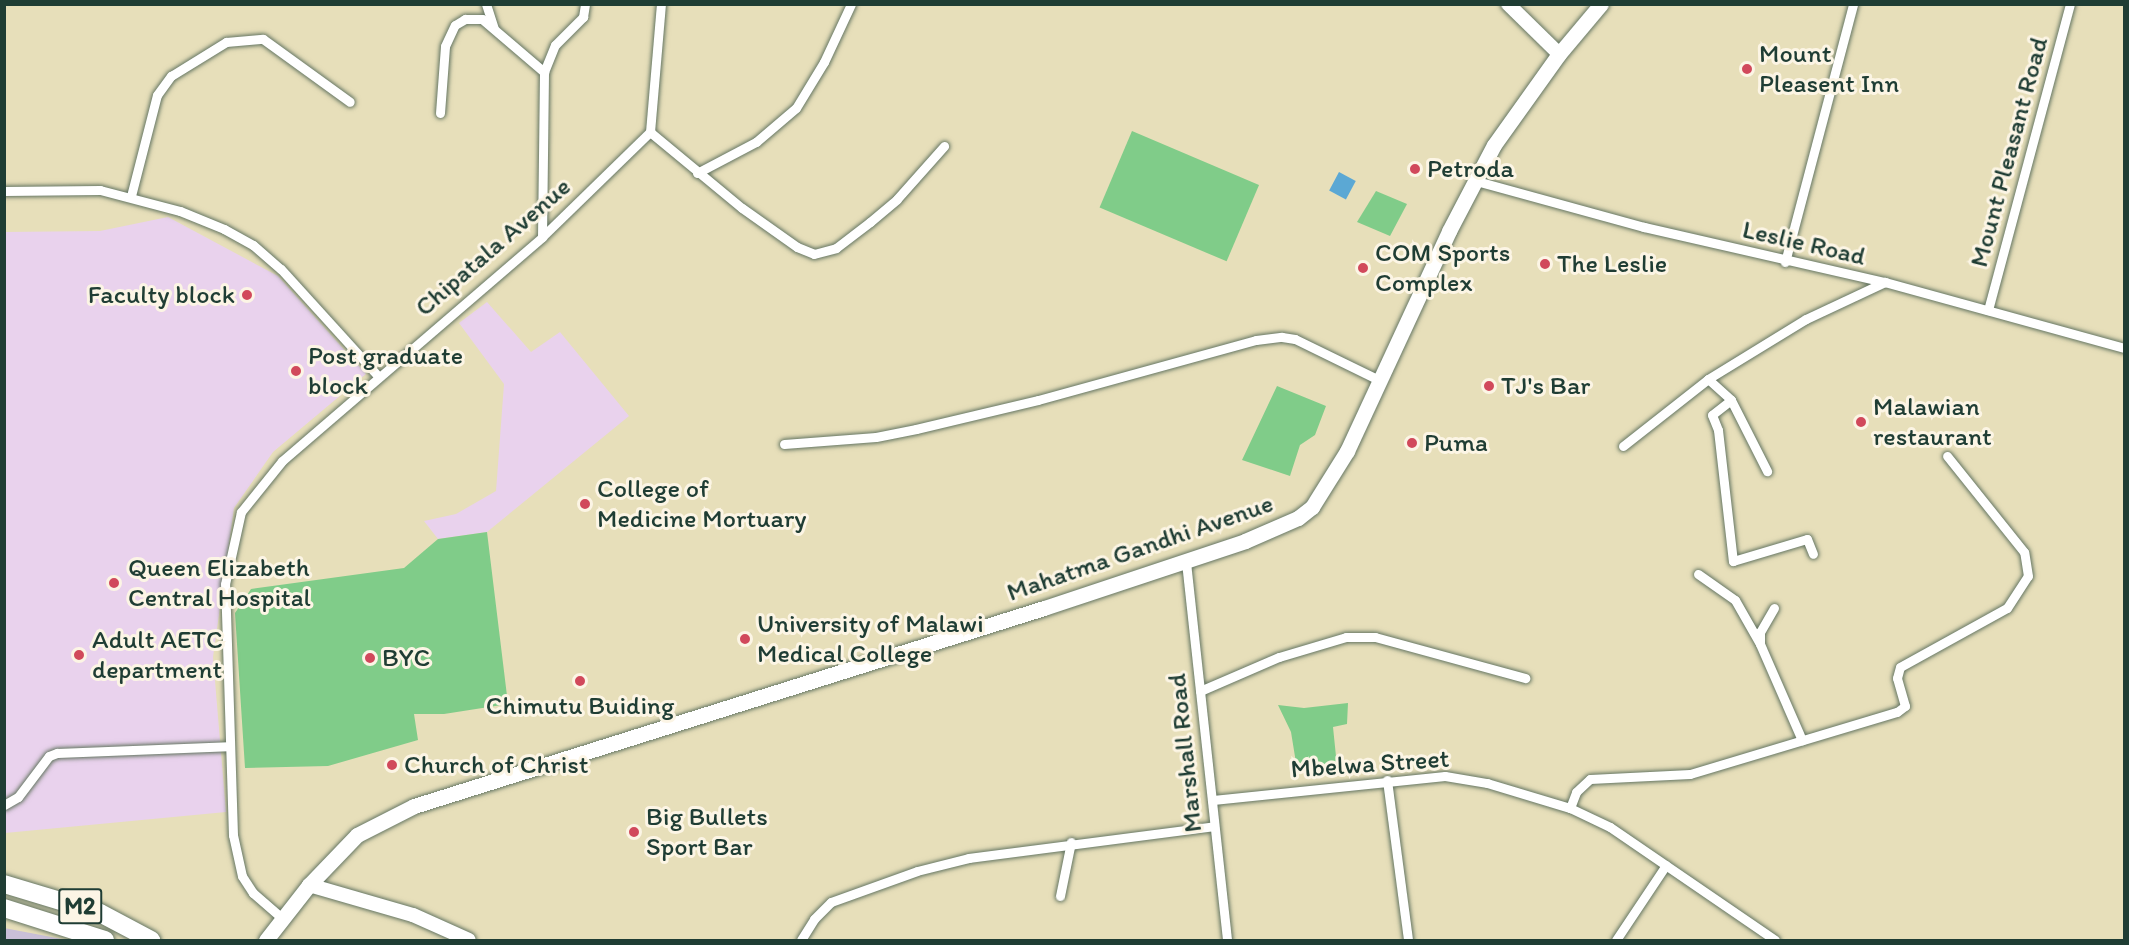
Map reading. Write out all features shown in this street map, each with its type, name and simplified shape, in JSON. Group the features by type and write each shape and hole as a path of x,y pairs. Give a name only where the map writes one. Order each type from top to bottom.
{"highway":[{"name":"M2","path":"4,884 100,913 151,940"},
{"name":"M2","path":"4,908 105,940"}],"main road":[{"name":"Mahatma Gandhi Avenue","path":"266,940 309,885 357,835 414,806 1186,562 1273,531 1312,507 1347,451 1473,180 1494,145 1559,54 1601,4"}],"street":[{"path":"486,4 495,28"},
{"path":"542,237 544,72 555,45 583,17 585,4"},
{"path":"661,4 650,132 698,173 797,247 814,254 836,248 870,222 944,146"},
{"path":"698,173 756,142 796,108 824,62 851,4"},
{"path":"1508,4 1559,54"},
{"path":"1785,262 1853,4"},
{"name":"Mount Pleasant Road","path":"1988,310 2070,4"},
{"path":"440,113 442,67 450,32 455,25 474,17 495,28 544,72"},
{"path":"131,196 156,95 171,76 226,42 263,39 350,102"},
{"name":"Chipatala Avenue","path":"283,918 253,893 236,859 228,746 225,584 242,512 282,461 377,375 542,237 650,132"},
{"name":"Leslie Road","path":"1473,180 1785,262 1885,282 2124,348"},
{"path":"4,191 81,189 131,196 202,220 253,245 317,306 377,375"},
{"path":"1623,446 1708,379 1806,319 1885,282"},
{"path":"784,444 876,437 945,422 1273,338 1295,339 1381,381"},
{"path":"1708,379 1731,400 1767,471"},
{"path":"1731,400 1712,415 1718,430 1733,561 1807,539 1813,554"},
{"path":"1570,808 1576,792 1590,779 1690,774 1897,712 1905,706 1906,700 1897,678 1900,668 2007,608 2023,589 2028,570 2024,552 1947,456"},
{"name":"Marshall Road","path":"1186,562 1227,940"},
{"path":"1698,574 1736,600 1760,644 1802,740"},
{"path":"1760,644 1760,632 1774,608"},
{"path":"1200,691 1279,657 1346,637 1375,637 1526,678"},
{"path":"4,805 18,797 49,756 57,753 228,746"},
{"name":"Mbelwa Street","path":"1213,800 1387,780 1463,778 1570,808 1610,827 1775,940"},
{"path":"1387,780 1408,940"},
{"path":"801,940 814,919 831,902 858,890 969,858 1071,842 1214,826"},
{"path":"1060,896 1071,842"},
{"path":"1616,940 1666,865"},
{"path":"309,885 413,915 469,940"}],"shaded area":[{"name":"Queen Elizabeth Central Hospital","path":"168,217 278,276 366,374 273,452 234,508 213,657 226,812 5,833 5,232 100,231"},
{"path":"487,302 531,352 560,332 629,416 487,532 438,539 424,521 456,514 496,491 504,384 459,323"},
{"path":"4,928 62,939 64,940 5,940"}],"green space":[{"path":"1132,131 1259,185 1227,261 1100,207"},
{"path":"1376,191 1407,204 1390,236 1357,222"},
{"path":"1277,386 1326,406 1315,435 1300,445 1290,476 1242,460"},
{"name":"BYC","path":"487,532 508,704 444,714 414,714 418,740 328,766 245,768 235,613 251,589 404,568 438,539"},
{"path":"1348,703 1347,724 1333,727 1337,766 1297,769 1291,732 1278,705 1304,708"}],"water":[{"path":"1339,172 1356,181 1346,199 1329,191"}],"place":[{"name":"Mount Pleasent Inn","path":"1747,69"},
{"name":"Petroda","path":"1415,169"},
{"name":"The Leslie","path":"1545,264"},
{"name":"COM Sports Complex","path":"1363,268"},
{"name":"Faculty block","path":"247,295"},
{"name":"Post graduate block","path":"296,371"},
{"name":"TJ's Bar","path":"1489,386"},
{"name":"Malawian restaurant","path":"1861,422"},
{"name":"Puma","path":"1412,443"},
{"name":"College of Medicine Mortuary","path":"585,504"},
{"name":"Queen Elizabeth Central Hospital","path":"114,583"},
{"name":"University of Malawi Medical College","path":"745,639"},
{"name":"Adult AETC department","path":"79,655"},
{"name":"BYC","path":"370,658"},
{"name":"Chimutu Buiding","path":"580,681"},
{"name":"Church of Christ","path":"392,765"},
{"name":"Big Bullets Sport Bar","path":"634,832"}]}
